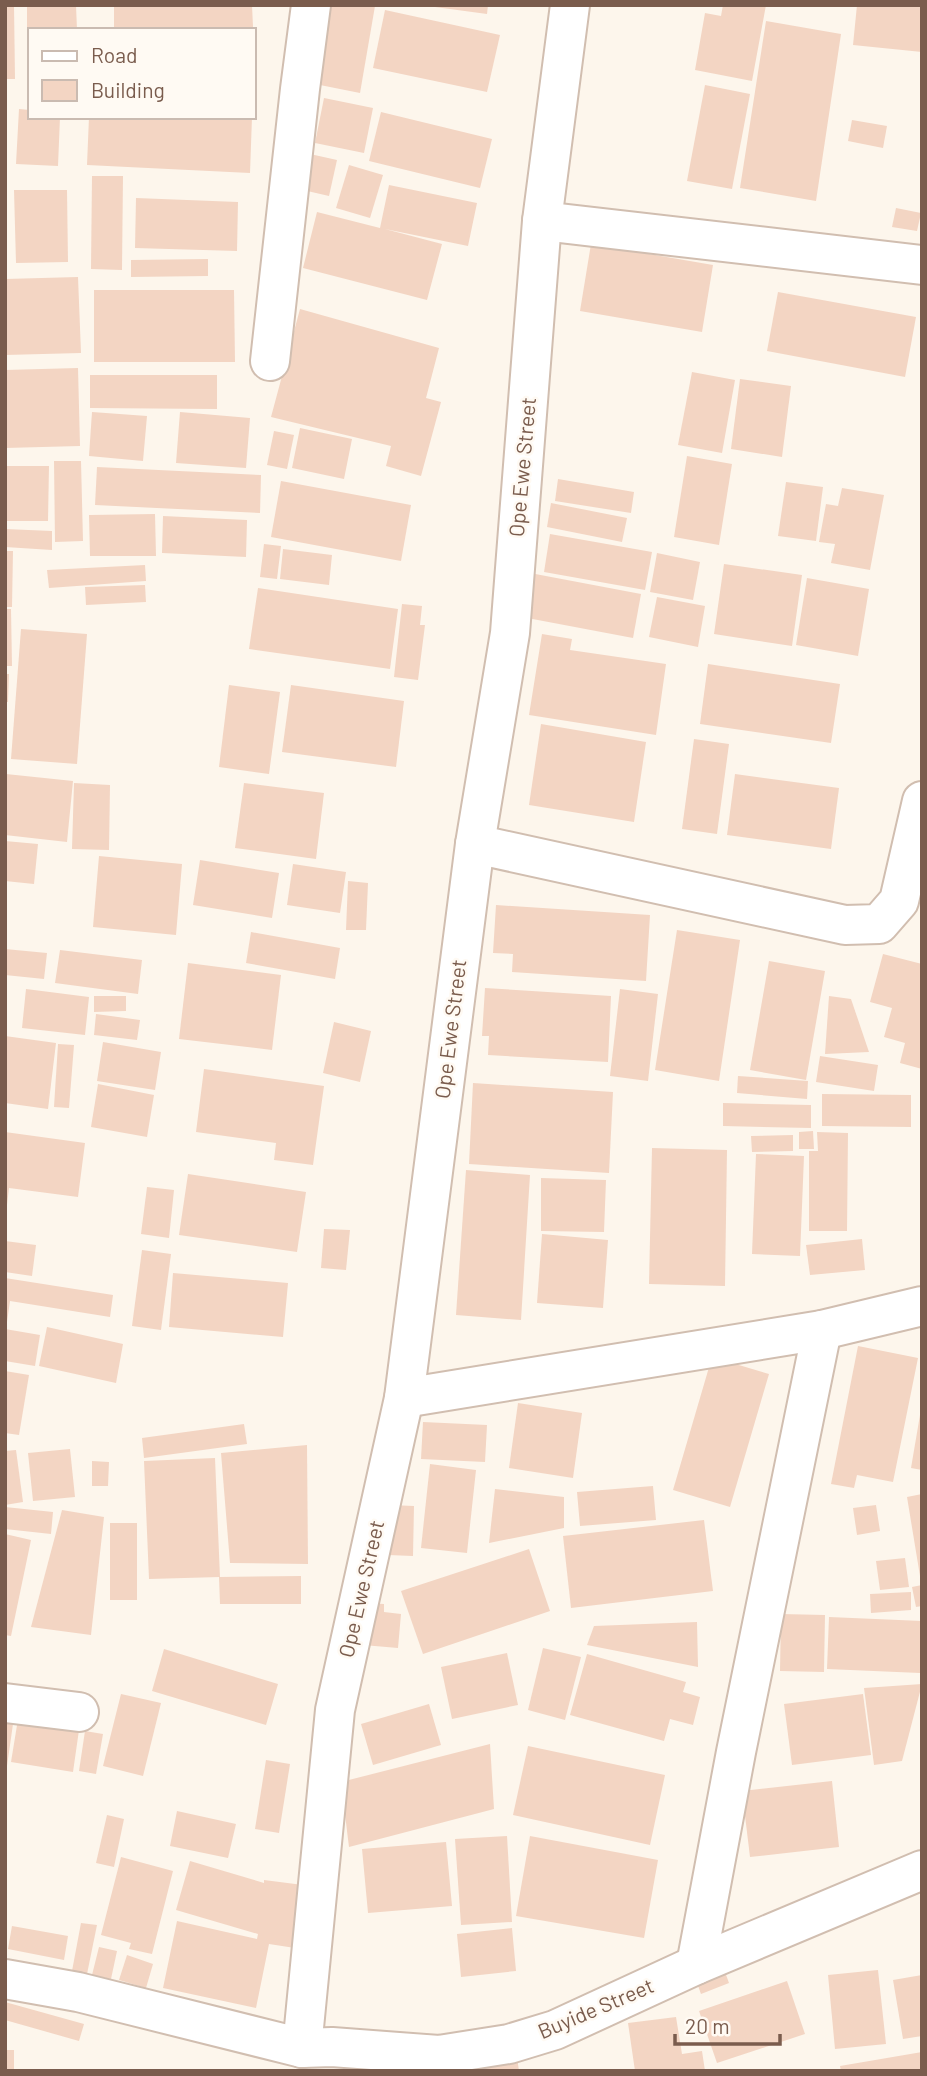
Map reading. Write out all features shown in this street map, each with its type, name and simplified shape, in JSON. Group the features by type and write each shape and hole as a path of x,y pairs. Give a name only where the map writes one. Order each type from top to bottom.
{"street":[{"path":"270,361 311,5"},
{"name":"Ope Ewe Street","path":"322,2055 335,1710 404,1398 475,844 509,633 542,221 570,5"},
{"path":"542,221 922,265"},
{"path":"475,844 845,925 879,924 899,901 922,801"},
{"path":"404,1398 822,1330 922,1306"},
{"path":"696,1965 736,1752 822,1330"},
{"path":"5,1703 79,1712"},
{"name":"Buyide Street","path":"5,1979 78,1992 322,2055 439,2055 509,2043 555,2031 696,1965 922,1870"}],"building":[{"path":"5,5 14,5 15,79 5,79"},
{"path":"27,5 76,5 77,28 28,28 27,78"},
{"path":"114,5 252,5 253,27 114,28"},
{"path":"324,5 375,6 360,93 310,83"},
{"path":"435,5 488,5 487,14"},
{"path":"723,5 766,5 752,81 695,70 705,13 721,16"},
{"path":"857,5 922,5 922,52 853,45"},
{"path":"385,10 500,35 487,92 373,68"},
{"path":"766,21 841,34 816,201 740,188"},
{"path":"705,85 750,94 732,189 687,181"},
{"path":"324,98 373,108 364,153 315,143"},
{"path":"19,109 28,110 28,119 60,119 58,166 16,164"},
{"path":"381,112 492,139 480,188 369,161"},
{"path":"89,119 252,119 250,173 87,165"},
{"path":"852,120 887,126 883,148 848,141"},
{"path":"310,154 337,160 329,196 303,190"},
{"path":"349,165 383,175 370,218 336,208"},
{"path":"92,176 123,176 122,270 91,269"},
{"path":"389,185 477,203 468,246 385,229 442,244 427,300 303,268 317,212 380,228"},
{"path":"14,190 67,190 68,262 16,263"},
{"path":"136,198 238,202 237,251 135,248"},
{"path":"896,208 921,213 917,231 892,227"},
{"path":"591,244 713,265 702,332 580,311"},
{"path":"208,259 208,276 131,277 131,260"},
{"path":"78,277 81,353 5,355 5,279"},
{"path":"94,290 234,290 235,362 94,362"},
{"path":"778,292 916,317 905,377 767,351"},
{"path":"300,309 439,348 426,398 441,402 421,476 386,466 391,446 271,417"},
{"path":"78,368 80,446 5,448 5,370"},
{"path":"692,372 735,380 722,453 678,445"},
{"path":"90,375 217,375 217,409 90,408"},
{"path":"740,379 791,386 782,457 731,449"},
{"path":"92,412 147,416 143,461 89,456"},
{"path":"180,412 250,418 246,468 176,463"},
{"path":"300,428 352,439 344,479 292,468"},
{"path":"274,431 294,435 287,469 267,465"},
{"path":"687,456 732,464 719,545 674,537"},
{"path":"54,461 81,461 83,541 55,542"},
{"path":"5,466 49,466 48,521 5,521"},
{"path":"97,467 261,475 260,513 95,505"},
{"path":"558,479 634,492 631,513 555,501"},
{"path":"281,481 411,505 401,561 271,537"},
{"path":"786,482 823,487 816,541 778,536"},
{"path":"842,488 884,495 870,570 831,563 835,544 819,542 826,504 838,506"},
{"path":"551,503 627,518 622,542 547,527"},
{"path":"155,514 156,556 90,556 89,515"},
{"path":"163,516 247,520 246,557 162,553"},
{"path":"5,529 52,531 52,550 5,547"},
{"path":"550,534 652,552 645,590 544,572"},
{"path":"264,544 281,546 277,579 260,577"},
{"path":"283,549 332,555 329,585 280,579"},
{"path":"5,551 13,551 12,607 5,607"},
{"path":"657,553 700,562 693,600 650,592"},
{"path":"724,564 802,575 792,646 714,634"},
{"path":"145,565 146,581 49,588 47,570"},
{"path":"530,573 641,594 633,638 522,617"},
{"path":"807,578 869,589 858,656 796,645"},
{"path":"145,585 146,602 86,605 85,587"},
{"path":"258,588 398,609 390,669 249,649"},
{"path":"657,597 705,606 698,647 649,637"},
{"path":"402,604 422,606 420,625 425,625 418,680 394,677"},
{"path":"5,609 11,609 12,666 5,666"},
{"path":"21,629 87,634 77,764 11,759"},
{"path":"542,634 572,639 570,650 666,664 656,735 529,715"},
{"path":"708,664 840,684 831,743 700,724"},
{"path":"5,674 9,674 8,702 5,702"},
{"path":"229,685 280,692 269,774 219,767"},
{"path":"291,685 404,701 396,767 282,752"},
{"path":"541,724 646,742 634,822 529,805"},
{"path":"694,739 729,744 717,834 682,829"},
{"path":"6,774 73,781 67,842 5,835"},
{"path":"735,774 839,788 831,849 727,835"},
{"path":"74,783 110,785 109,850 72,849"},
{"path":"244,783 324,793 316,859 235,848"},
{"path":"5,841 38,844 34,884 5,881"},
{"path":"99,856 182,864 176,935 93,927"},
{"path":"200,860 279,873 272,918 193,905"},
{"path":"293,864 346,872 340,913 287,905"},
{"path":"348,881 368,883 366,930 346,930"},
{"path":"496,905 650,915 646,981 512,972 513,954 493,953"},
{"path":"677,930 740,940 719,1081 655,1070"},
{"path":"251,932 340,948 335,979 246,963"},
{"path":"5,949 47,953 44,979 5,975"},
{"path":"60,950 142,960 138,994 55,983"},
{"path":"883,954 922,964 922,1069 900,1063 905,1043 884,1037 892,1008 870,1002"},
{"path":"769,961 825,971 806,1080 750,1070"},
{"path":"188,963 281,975 272,1050 179,1039"},
{"path":"485,988 611,996 608,1062 488,1055 489,1036 482,1036"},
{"path":"26,989 89,997 85,1035 22,1028"},
{"path":"620,989 658,994 648,1081 610,1076"},
{"path":"94,996 126,996 126,1011 94,1012"},
{"path":"829,996 851,999 869,1052 825,1054"},
{"path":"96,1014 140,1020 137,1040 94,1035"},
{"path":"334,1022 371,1031 360,1082 323,1073"},
{"path":"5,1036 56,1043 48,1109 5,1103"},
{"path":"103,1042 161,1052 155,1090 97,1081"},
{"path":"58,1044 74,1045 69,1108 54,1107"},
{"path":"820,1056 878,1065 874,1091 816,1082"},
{"path":"204,1069 324,1086 313,1165 274,1160 276,1143 196,1132"},
{"path":"738,1076 808,1081 807,1099 737,1093"},
{"path":"473,1083 613,1092 609,1173 469,1164"},
{"path":"98,1084 154,1095 147,1137 91,1127"},
{"path":"822,1094 911,1095 911,1127 822,1126"},
{"path":"723,1103 811,1105 811,1128 723,1126"},
{"path":"813,1131 814,1149 799,1149 799,1132"},
{"path":"5,1132 85,1143 78,1197 9,1188 5,1205"},
{"path":"817,1132 848,1133 847,1231 809,1231 809,1151 818,1151"},
{"path":"793,1135 793,1151 752,1152 751,1136"},
{"path":"652,1148 727,1150 725,1286 649,1284"},
{"path":"756,1154 804,1156 800,1256 752,1254"},
{"path":"466,1170 530,1175 521,1320 456,1315"},
{"path":"188,1174 306,1192 297,1252 179,1235"},
{"path":"541,1178 606,1180 604,1232 541,1231"},
{"path":"147,1187 174,1190 169,1238 141,1234"},
{"path":"324,1229 350,1230 346,1270 321,1268"},
{"path":"542,1234 608,1240 603,1308 537,1303"},
{"path":"862,1239 865,1270 810,1275 806,1245"},
{"path":"5,1241 36,1245 32,1276 5,1272"},
{"path":"142,1250 171,1254 161,1330 132,1326"},
{"path":"173,1273 288,1283 283,1337 169,1327"},
{"path":"5,1278 113,1295 110,1317 10,1301 5,1322"},
{"path":"47,1327 123,1344 116,1383 39,1366"},
{"path":"5,1329 40,1335 35,1366 5,1361"},
{"path":"858,1346 918,1358 893,1482 857,1475 854,1488 831,1484"},
{"path":"712,1357 769,1374 730,1507 673,1490"},
{"path":"5,1371 29,1375 19,1435 5,1433"},
{"path":"518,1403 582,1413 573,1478 509,1468"},
{"path":"922,1415 922,1470 911,1468"},
{"path":"423,1422 487,1425 485,1462 421,1459"},
{"path":"244,1424 247,1444 144,1458 142,1438"},
{"path":"307,1445 308,1564 230,1563 221,1453"},
{"path":"70,1449 75,1497 33,1501 28,1453"},
{"path":"16,1450 23,1502 5,1505 5,1451"},
{"path":"215,1458 220,1577 149,1579 144,1461"},
{"path":"92,1461 109,1462 108,1486 92,1486"},
{"path":"430,1464 476,1470 467,1553 421,1548"},
{"path":"653,1486 656,1520 580,1526 577,1492"},
{"path":"495,1489 564,1497 564,1528 489,1543"},
{"path":"922,1494 922,1576 920,1576 907,1497"},
{"path":"390,1505 414,1506 413,1556 388,1555"},
{"path":"876,1505 880,1531 857,1535 853,1508"},
{"path":"5,1507 53,1512 51,1534 5,1529"},
{"path":"62,1510 104,1517 91,1635 31,1627"},
{"path":"704,1520 713,1591 571,1608 563,1536"},
{"path":"110,1523 137,1523 137,1600 110,1600"},
{"path":"5,1534 31,1540 11,1636 5,1635"},
{"path":"529,1549 550,1611 423,1654 401,1591"},
{"path":"905,1558 909,1587 880,1590 876,1561"},
{"path":"301,1576 301,1604 220,1604 219,1577"},
{"path":"922,1585 922,1606 916,1607 912,1587"},
{"path":"911,1592 911,1610 871,1613 870,1594"},
{"path":"367,1603 384,1604 384,1612 401,1614 398,1648 363,1645"},
{"path":"781,1614 825,1615 824,1672 780,1671"},
{"path":"829,1617 922,1621 920,1673 827,1669"},
{"path":"697,1622 698,1667 587,1645 594,1626"},
{"path":"543,1648 581,1657 565,1720 528,1710"},
{"path":"164,1649 278,1684 266,1725 152,1691"},
{"path":"507,1653 518,1705 452,1719 441,1667"},
{"path":"587,1654 686,1682 683,1692 700,1697 693,1725 670,1719 664,1741 570,1715"},
{"path":"922,1684 902,1761 874,1765 864,1688"},
{"path":"121,1694 161,1703 143,1776 103,1766"},
{"path":"863,1694 871,1755 792,1765 784,1704"},
{"path":"429,1704 441,1745 373,1765 361,1724"},
{"path":"19,1713 80,1723 73,1772 11,1762"},
{"path":"5,1723 13,1724 7,1766 5,1766"},
{"path":"85,1731 103,1734 96,1774 79,1771"},
{"path":"490,1744 494,1809 349,1847 341,1782"},
{"path":"528,1746 665,1775 650,1845 513,1815"},
{"path":"266,1760 290,1764 279,1833 255,1829"},
{"path":"832,1781 839,1847 750,1857 742,1791"},
{"path":"177,1811 236,1824 228,1858 170,1846"},
{"path":"107,1815 124,1819 114,1867 96,1863"},
{"path":"507,1836 512,1922 461,1925 455,1839"},
{"path":"530,1836 658,1860 644,1938 516,1916"},
{"path":"446,1842 452,1906 368,1913 362,1849"},
{"path":"121,1857 173,1871 152,1954 129,1949 131,1943 101,1935"},
{"path":"190,1861 264,1883 264,1880 303,1885 295,1948 269,1944 256,2008 163,1988 177,1921 257,1939 258,1934 176,1910"},
{"path":"81,1923 97,1925 87,1974 72,1971"},
{"path":"12,1926 68,1936 64,1960 8,1949"},
{"path":"512,1928 516,1971 461,1977 457,1934"},
{"path":"99,1947 117,1951 111,1979 92,1975"},
{"path":"127,1955 153,1964 146,1988 119,1980"},
{"path":"721,1961 729,1983 701,1994 693,1972"},
{"path":"878,1970 886,2044 835,2049 828,1975"},
{"path":"922,1975 922,2036 903,2039 893,1980"},
{"path":"787,1981 805,2034 717,2063 699,2011"},
{"path":"5,2002 84,2024 79,2041 5,2020"},
{"path":"676,2017 682,2054 702,2051 705,2071 635,2071 628,2023"},
{"path":"5,2050 14,2050 14,2071 5,2071"},
{"path":"922,2052 922,2071 841,2071 840,2066"},
{"path":"517,2057 519,2071 438,2071"}]}
